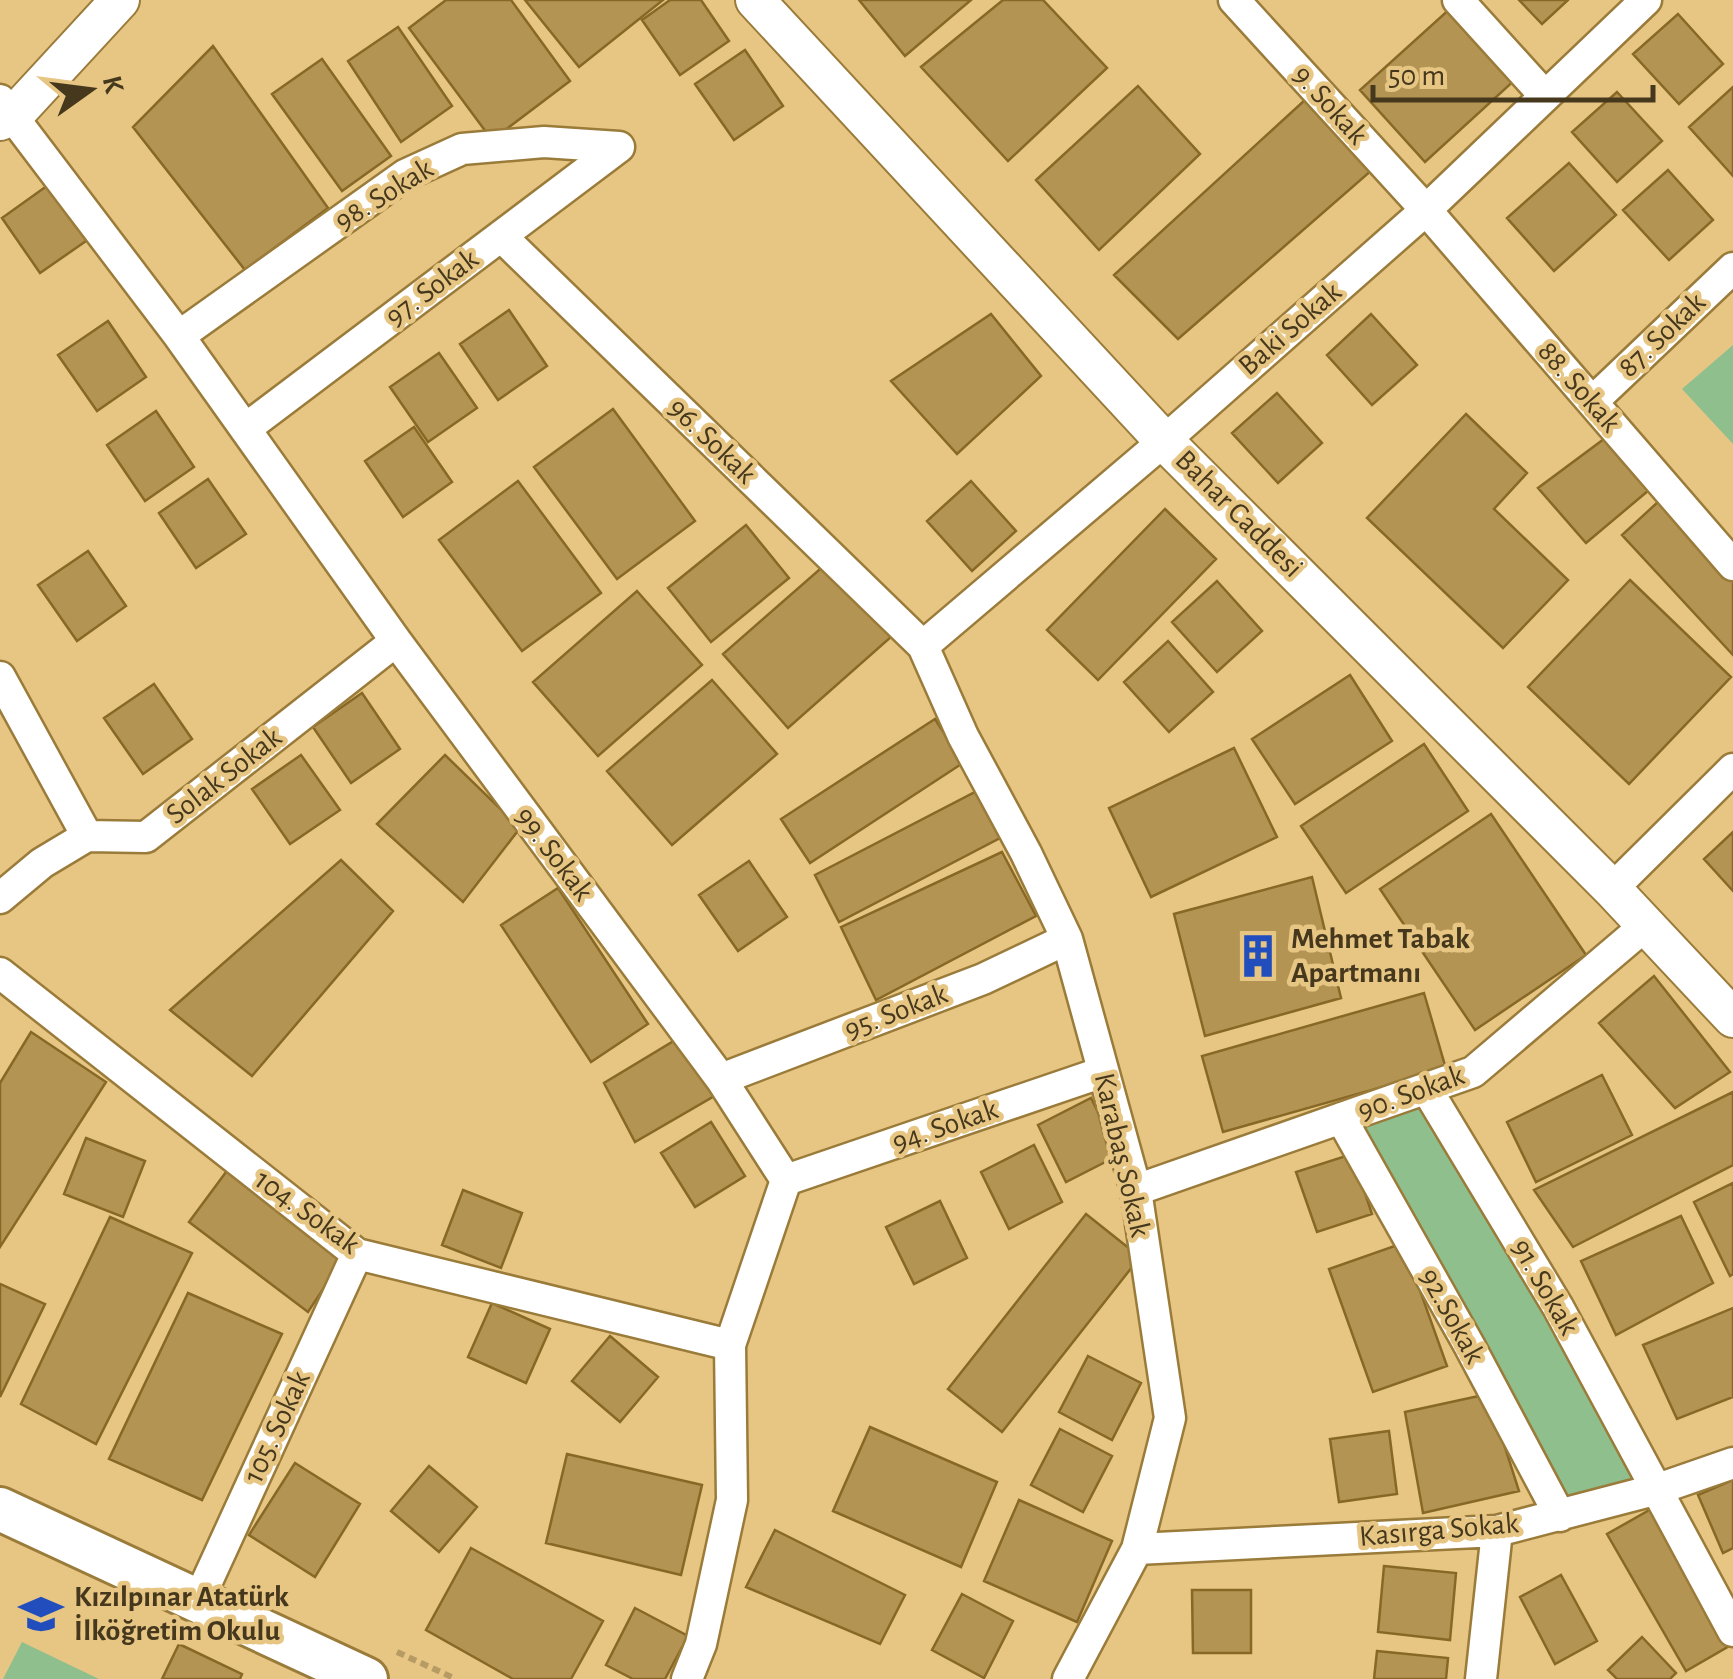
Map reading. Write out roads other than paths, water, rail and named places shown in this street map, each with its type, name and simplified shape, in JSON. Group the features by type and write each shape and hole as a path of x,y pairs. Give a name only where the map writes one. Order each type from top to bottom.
{"main road":[{"path":"0,1509 366,1679"}],"street":[{"path":"5,112 120,0"},
{"name":"Bahar Caddesi","path":"756,0 1164,441 1612,889 1733,1018"},
{"name":"9. Sokak","path":"1234,0 1426,210"},
{"path":"1458,0 1545,96"},
{"name":"Baki Sokak","path":"923,646 1426,210 1646,0"},
{"name":"99. Sokak","path":"5,112 179,336 396,640 721,1079 786,1180"},
{"name":"98. Sokak","path":"179,336 405,175 462,149 544,142 619,146"},
{"name":"97. Sokak","path":"245,429 619,146"},
{"name":"88. Sokak","path":"1426,210 1733,565"},
{"name":"96. Sokak","path":"501,236 923,646"},
{"name":"87. Sokak","path":"1592,402 1733,268"},
{"name":"Solak Sokak","path":"87,836 146,837 396,640"},
{"name":"Karabaş Sokak","path":"923,646 962,736 1026,853 1067,939 1136,1190 1170,1418 1138,1548 1068,1679"},
{"path":"0,677 87,836 42,863 0,898"},
{"path":"1612,889 1733,770"},
{"name":"90. Sokak","path":"1136,1190 1474,1072 1646,925"},
{"name":"95. Sokak","path":"721,1079 982,979 1067,939"},
{"name":"104. Sokak","path":"0,973 357,1254 730,1345"},
{"name":"94. Sokak","path":"786,1180 1103,1072"},
{"name":"91. Sokak","path":"1426,1088 1558,1307 1733,1631"},
{"name":"92.Sokak","path":"1341,1118 1470,1345 1560,1516"},
{"path":"687,1679 701,1644 732,1500 730,1345 786,1180"},
{"name":"105. Sokak","path":"198,1601 357,1254"},
{"name":"Kasırga Sokak","path":"1138,1548 1497,1531 1658,1489 1733,1463"},
{"path":"1481,1679 1497,1531"}],"place":[{"name":"Mehmet Tabak Apartmanı","path":"1258,956"},
{"name":"Kızılpınar Atatürk İlköğretim Okulu","path":"41,1614"}]}
